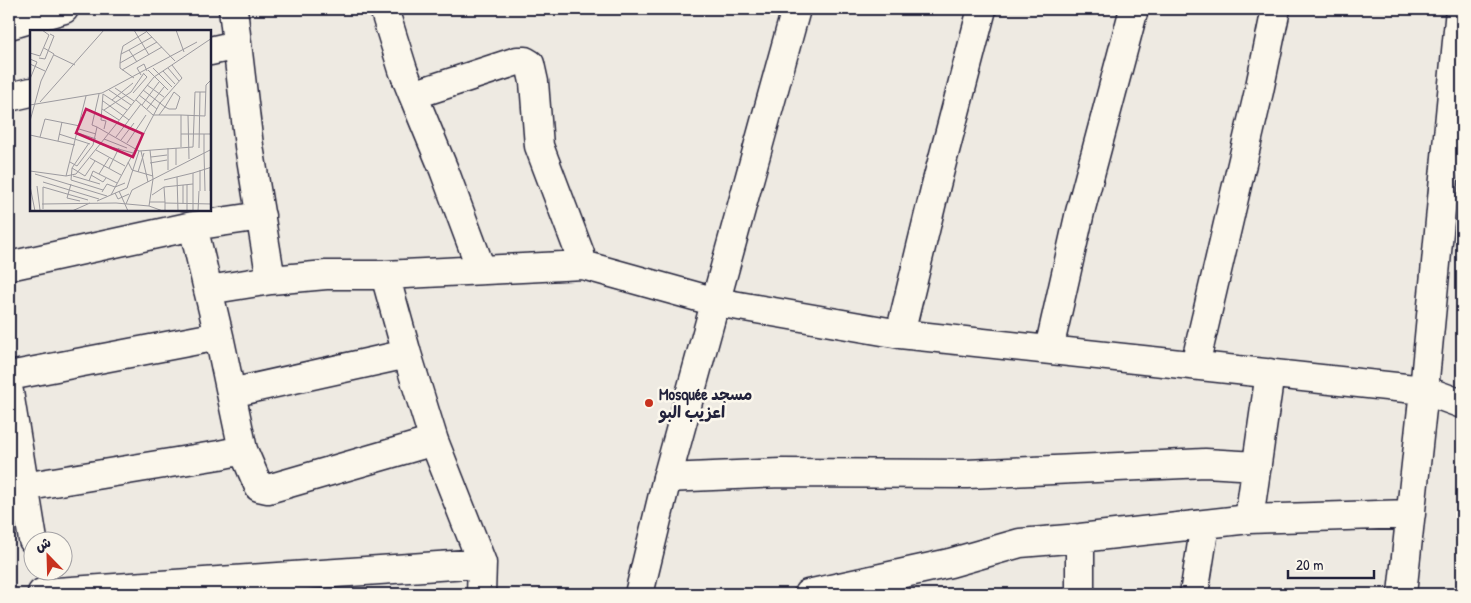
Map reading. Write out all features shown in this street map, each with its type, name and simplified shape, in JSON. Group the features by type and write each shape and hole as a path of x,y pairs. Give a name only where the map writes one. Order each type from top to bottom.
{"street":[{"path":"9,25 64,9"},
{"path":"233,9 249,146 271,280"},
{"path":"384,9 403,70 444,170 481,269"},
{"path":"639,594 667,478 796,9"},
{"path":"900,334 936,185 982,9"},
{"path":"1049,349 1080,212 1134,9"},
{"path":"1195,365 1259,91 1276,9"},
{"path":"1402,594 1424,390 1460,9"},
{"path":"211,51 237,45"},
{"path":"413,96 517,60 530,64 534,82 539,146 580,254"},
{"path":"9,97 30,92"},
{"path":"9,266 193,226 261,216"},
{"path":"193,226 243,450 259,488 268,489 434,441"},
{"path":"208,290 271,280 326,275 386,275 583,265 716,302 900,334 1424,390 1462,404"},
{"path":"386,275 407,354 434,441 482,563 481,594"},
{"path":"9,376 219,336"},
{"path":"231,393 407,354"},
{"path":"1249,519 1270,373"},
{"path":"9,404 31,530"},
{"path":"23,486 243,450"},
{"path":"667,478 781,473 967,474 1204,464 1257,466"},
{"path":"808,594 864,588 1020,543 1249,519 1411,514"},
{"path":"1194,594 1205,524"},
{"path":"1080,538 1080,594"},
{"path":"41,586 482,563"}],"place":[{"name":"Mosquée مسجد اعزيب البو","path":"649,403"}]}
